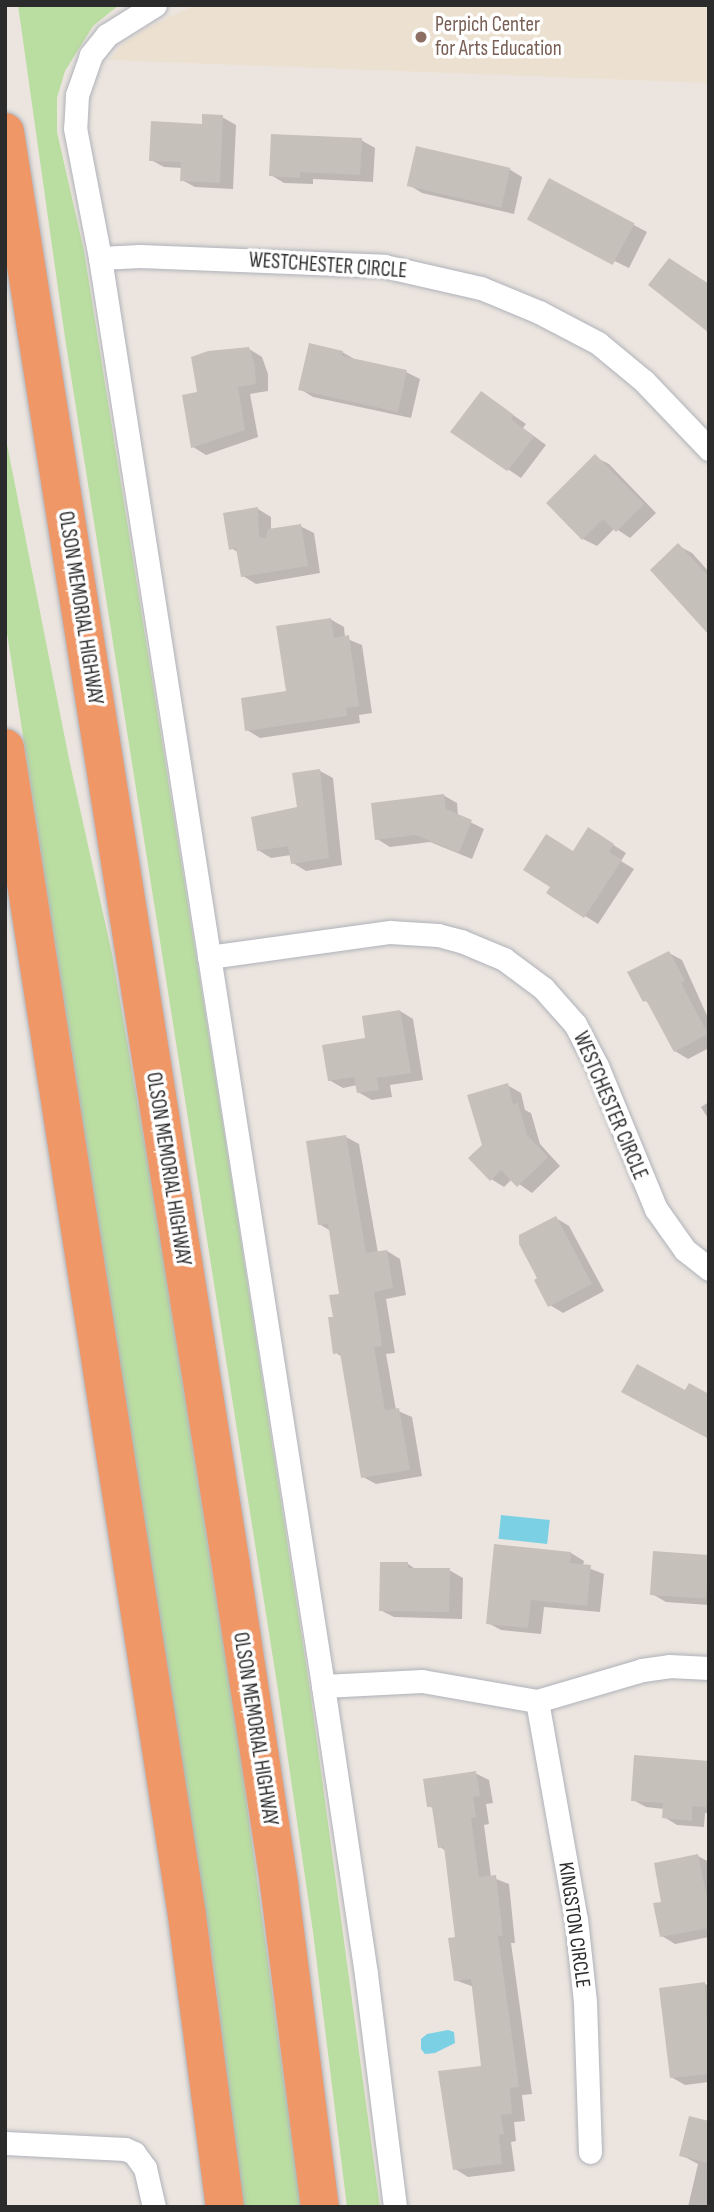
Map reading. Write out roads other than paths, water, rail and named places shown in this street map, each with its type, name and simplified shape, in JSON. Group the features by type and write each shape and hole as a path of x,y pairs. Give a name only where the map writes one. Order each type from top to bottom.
{"highway":[{"name":"OLSON MEMORIAL HIGHWAY","path":"5,132 242,1635 279,1884 320,2207"},
{"path":"5,748 187,1916 225,2207"}],"street":[{"path":"155,5 107,35 91,55 77,95 75,128 100,258 323,1686 368,1987 395,2207"},
{"name":"WESTCHESTER CIRCLE","path":"100,258 153,257 384,266 481,288 539,312 598,343 644,381 709,449"},
{"name":"WESTCHESTER CIRCLE","path":"209,957 390,932 450,938 504,959 543,988 575,1024 597,1066 656,1209 685,1250 709,1269"},
{"path":"323,1686 422,1681 537,1701 642,1670 669,1666 709,1668"},
{"name":"KINGSTON CIRCLE","path":"537,1701 579,1946 585,2002 590,2152"},
{"path":"5,2143 125,2149 141,2158 154,2207"}],"water":[{"path":"501,1515 550,1520 547,1544 498,1539"},
{"path":"448,2030 454,2032 455,2043 435,2053 425,2054 421,2049 421,2039 427,2034"}],"place":[{"name":"Perpich Center for Arts Education","path":"421,37"}]}
